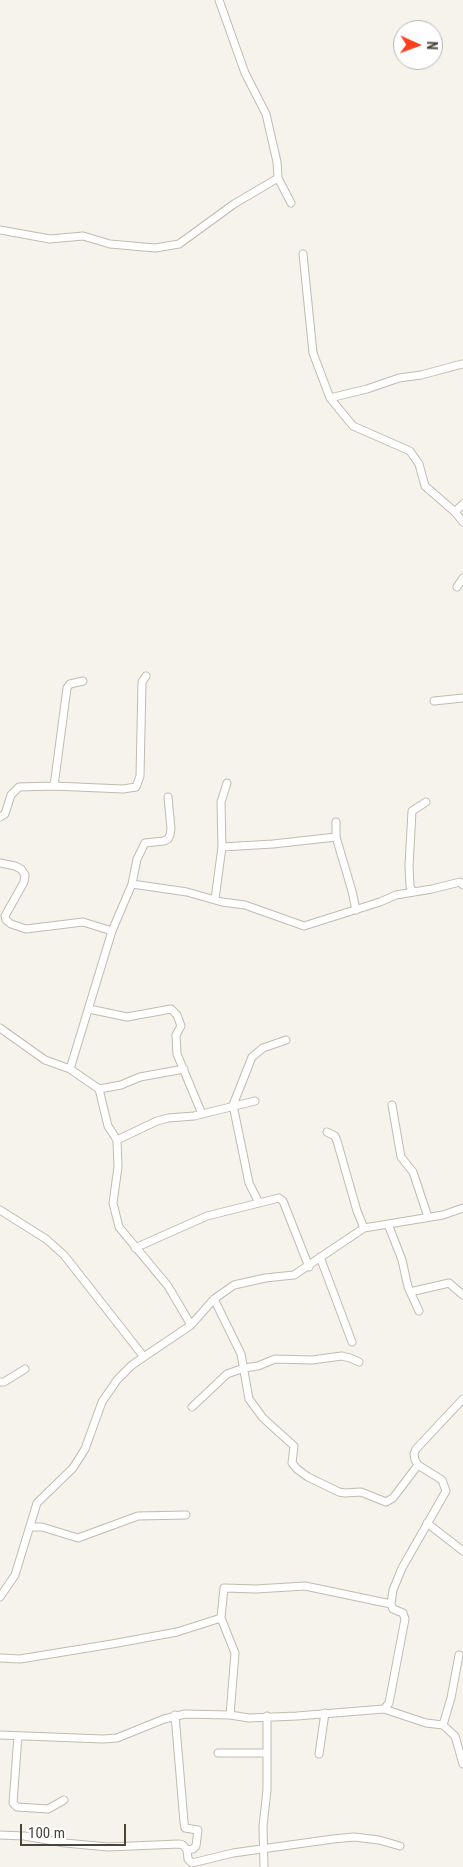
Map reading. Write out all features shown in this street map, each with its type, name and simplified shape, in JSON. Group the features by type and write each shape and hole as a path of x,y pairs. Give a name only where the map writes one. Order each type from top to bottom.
{"street":[{"path":"219,0 245,73 266,114 277,162 278,178 291,203"},
{"path":"0,230 50,240 83,236 110,244 155,248 179,244 234,204 278,178"},
{"path":"303,254 313,353 330,398 353,426 410,451 419,464 426,486 463,522"},
{"path":"330,398 367,389 399,378 421,375 462,364"},
{"path":"454,512 463,504"},
{"path":"457,587 463,578"},
{"path":"0,817 5,814 11,795 19,787 54,786 124,789 136,786 140,776 142,682 146,676"},
{"path":"54,786 67,688 70,684 83,681"},
{"path":"434,700 463,698"},
{"path":"215,899 222,847 221,802 227,783"},
{"path":"70,1069 112,931 132,884 137,859 145,843 164,841 170,835 168,796"},
{"path":"412,891 409,866 412,811 426,802"},
{"path":"336,822 336,837 356,910"},
{"path":"222,847 336,837"},
{"path":"0,863 15,866 21,869 25,875 24,882 5,916 10,924 26,929 83,922 112,931"},
{"path":"132,884 187,892 245,905 304,926 380,902 396,895 460,882 463,885"},
{"path":"89,1009 127,1017 171,1009 177,1014 180,1026 176,1035 177,1054 202,1114"},
{"path":"0,1028 45,1060 70,1069 99,1089 108,1126 117,1140 118,1167 113,1203 119,1227 168,1286 191,1325"},
{"path":"259,1203 249,1183 233,1105 252,1057 264,1048 286,1040"},
{"path":"99,1089 121,1085 140,1077 184,1069"},
{"path":"117,1140 157,1121 202,1114 233,1105 254,1102"},
{"path":"392,1105 401,1157 413,1172 428,1217"},
{"path":"327,1132 335,1136 337,1141 357,1211 364,1228"},
{"path":"135,1248 207,1216 279,1198 283,1201 309,1267"},
{"path":"0,1597 15,1575 37,1503 73,1468 79,1459 102,1402 132,1365 191,1325 214,1298 234,1285 265,1278 294,1276 364,1228 443,1215 463,1208"},
{"path":"0,1210 46,1240 64,1255 144,1357"},
{"path":"388,1224 402,1260 410,1292 419,1311"},
{"path":"320,1257 352,1342"},
{"path":"410,1292 449,1283 463,1295"},
{"path":"214,1298 241,1354 247,1391 253,1406 292,1444 295,1448 293,1464 308,1477 339,1492 361,1492 386,1502 393,1498 418,1465"},
{"path":"192,1407 227,1374 280,1358 312,1360 342,1356 359,1362"},
{"path":"0,1382 4,1382 25,1369"},
{"path":"388,1602 402,1568 444,1495 445,1487 442,1480 418,1465 413,1457 416,1449 463,1399"},
{"path":"30,1527 42,1527 78,1538 138,1516 186,1515"},
{"path":"427,1523 463,1551"},
{"path":"230,1715 235,1653 221,1618 224,1588 256,1589 306,1586 388,1602 393,1609 403,1613 404,1619 389,1703 384,1709"},
{"path":"0,1658 20,1659 112,1644 177,1632 221,1618"},
{"path":"443,1725 451,1698 459,1655"},
{"path":"0,1735 118,1738 175,1716 186,1714 230,1715 250,1718 384,1709 426,1723 443,1725 455,1736 463,1764"},
{"path":"319,1754 325,1713"},
{"path":"175,1716 185,1828 198,1830 196,1846 193,1849 187,1850"},
{"path":"264,1867 263,1826 267,1790 267,1716"},
{"path":"18,1736 13,1803 17,1807 48,1809 64,1800"},
{"path":"218,1753 267,1753"},
{"path":"0,1835 24,1836 65,1843 108,1847 179,1844 183,1845 187,1850 188,1859 192,1863 263,1848 354,1837 387,1841 400,1846"}]}
